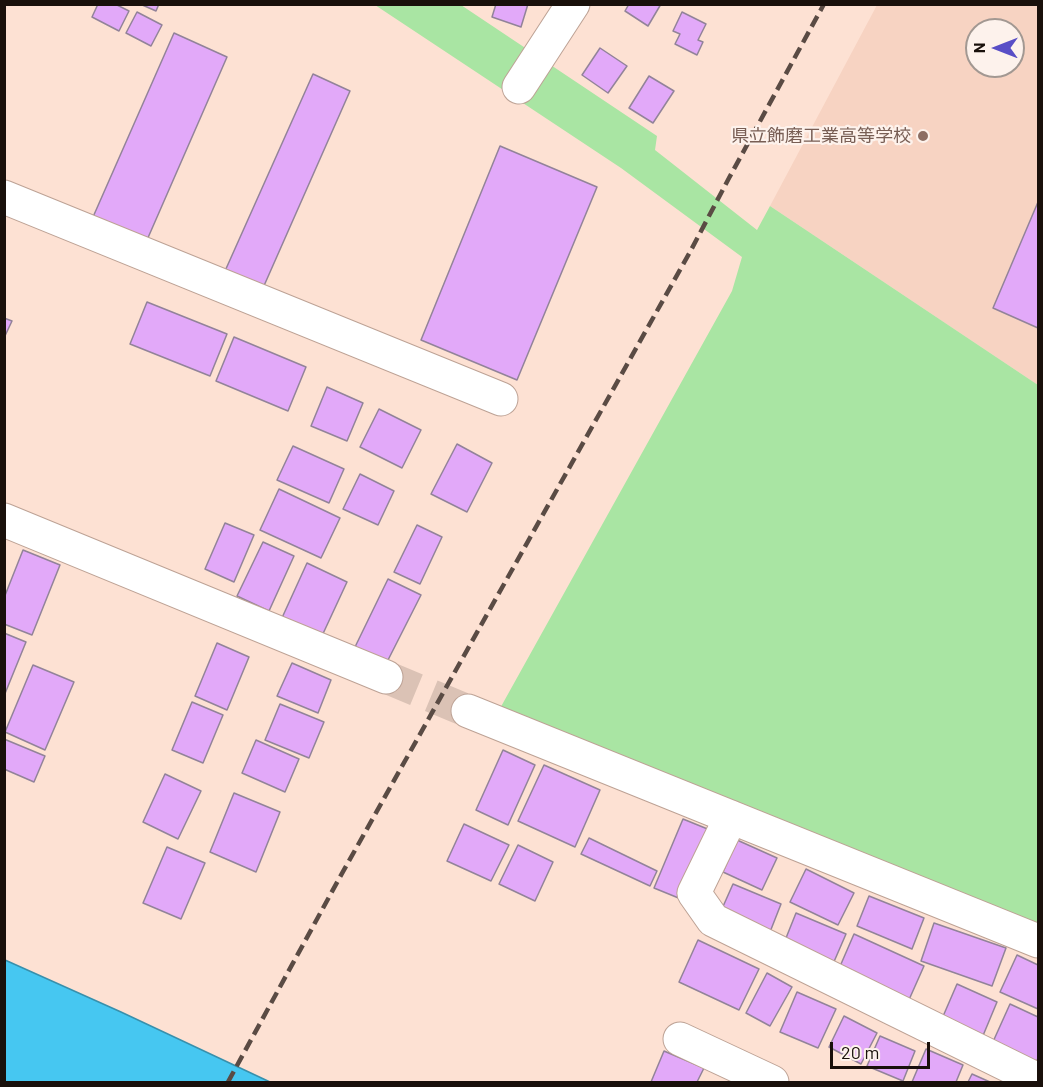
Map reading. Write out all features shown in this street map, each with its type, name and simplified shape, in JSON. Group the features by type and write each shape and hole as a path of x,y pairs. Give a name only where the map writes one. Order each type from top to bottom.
{"street":[{"path":"519,87 573,4"},
{"path":"4,197 501,399"},
{"path":"4,520 386,677"},
{"path":"468,711 1038,941"},
{"path":"731,817 694,893 713,920 1038,1080"},
{"path":"680,1039 772,1083"}],"shaded area":[{"name":"県立飾磨工業高等学校","path":"877,5 1038,5 1038,385 770,206"}],"green space":[{"path":"375,5 461,5 657,136 655,150 757,230 770,206 1038,385 1038,929 498,712 732,291 742,257 621,168"}],"water":[{"path":"5,960 121,1012 270,1082 5,1082"}],"building":[{"path":"98,4 115,4 129,11 119,31 92,17"},
{"path":"140,4 159,4 156,11"},
{"path":"496,4 528,4 521,27 492,17"},
{"path":"629,4 661,4 648,26 625,11"},
{"path":"137,12 162,25 151,46 126,33"},
{"path":"682,12 706,24 698,40 703,42 697,55 675,44 680,34 673,31"},
{"path":"174,33 227,57 147,240 93,217"},
{"path":"600,48 627,66 608,93 582,75"},
{"path":"313,74 350,91 263,288 225,271"},
{"path":"649,76 674,91 653,123 629,108"},
{"path":"500,146 597,187 517,380 421,340"},
{"path":"1038,202 1038,328 993,308"},
{"path":"147,302 227,334 210,376 130,344"},
{"path":"4,318 12,321 4,338"},
{"path":"234,337 306,367 288,411 216,381"},
{"path":"327,387 363,403 347,441 311,426"},
{"path":"379,409 421,430 402,468 360,447"},
{"path":"457,444 492,463 467,512 431,494"},
{"path":"293,446 344,469 329,503 277,480"},
{"path":"360,474 394,491 378,525 343,509"},
{"path":"279,489 340,518 321,558 260,530"},
{"path":"225,523 254,535 234,582 205,569"},
{"path":"417,525 442,537 420,584 394,572"},
{"path":"263,542 294,556 269,611 237,596"},
{"path":"23,550 60,565 32,635 4,624 4,598"},
{"path":"307,563 347,582 321,638 281,620"},
{"path":"388,579 421,595 387,662 355,647"},
{"path":"4,633 26,642 4,696"},
{"path":"217,643 249,657 227,710 195,696"},
{"path":"292,663 331,680 318,713 277,696"},
{"path":"33,665 74,682 45,750 5,732"},
{"path":"192,702 223,715 203,763 172,750"},
{"path":"280,704 324,722 309,758 265,740"},
{"path":"4,739 45,756 34,782 4,769"},
{"path":"256,740 299,759 285,792 242,773"},
{"path":"503,750 535,765 508,825 476,810"},
{"path":"544,765 600,790 575,847 518,821"},
{"path":"165,774 201,791 178,839 143,822"},
{"path":"234,793 280,812 256,872 210,852"},
{"path":"683,819 710,830 681,899 654,888"},
{"path":"464,824 509,845 491,881 447,861"},
{"path":"589,838 657,871 650,886 581,854"},
{"path":"737,840 777,858 762,890 723,872"},
{"path":"518,845 553,862 535,901 499,884"},
{"path":"167,847 205,863 181,919 143,903"},
{"path":"806,869 854,893 838,925 790,902"},
{"path":"733,884 781,904 770,932 721,911"},
{"path":"869,896 924,918 912,949 857,926"},
{"path":"796,913 846,934 833,964 784,943"},
{"path":"934,923 1006,948 992,986 921,961"},
{"path":"854,934 924,966 908,1002 838,971"},
{"path":"698,940 759,969 739,1010 679,982"},
{"path":"1017,955 1038,965 1038,1009 1000,992"},
{"path":"767,973 792,987 770,1026 746,1013"},
{"path":"957,984 997,1002 982,1038 941,1021"},
{"path":"797,992 836,1009 818,1048 780,1032"},
{"path":"1010,1004 1038,1017 1036,1063 992,1044"},
{"path":"844,1016 877,1033 861,1064 829,1047"},
{"path":"880,1036 915,1051 903,1081 867,1066"},
{"path":"926,1049 963,1065 956,1082 912,1082"},
{"path":"664,1051 704,1068 697,1082 651,1082"},
{"path":"972,1074 990,1082 968,1082"}],"tunnel":[{"path":"386,677 468,711"}],"railway":[{"path":"228,1082 340,877 690,252 824,4"}],"place":[{"name":"県立飾磨工業高等学校","path":"923,136"}]}
